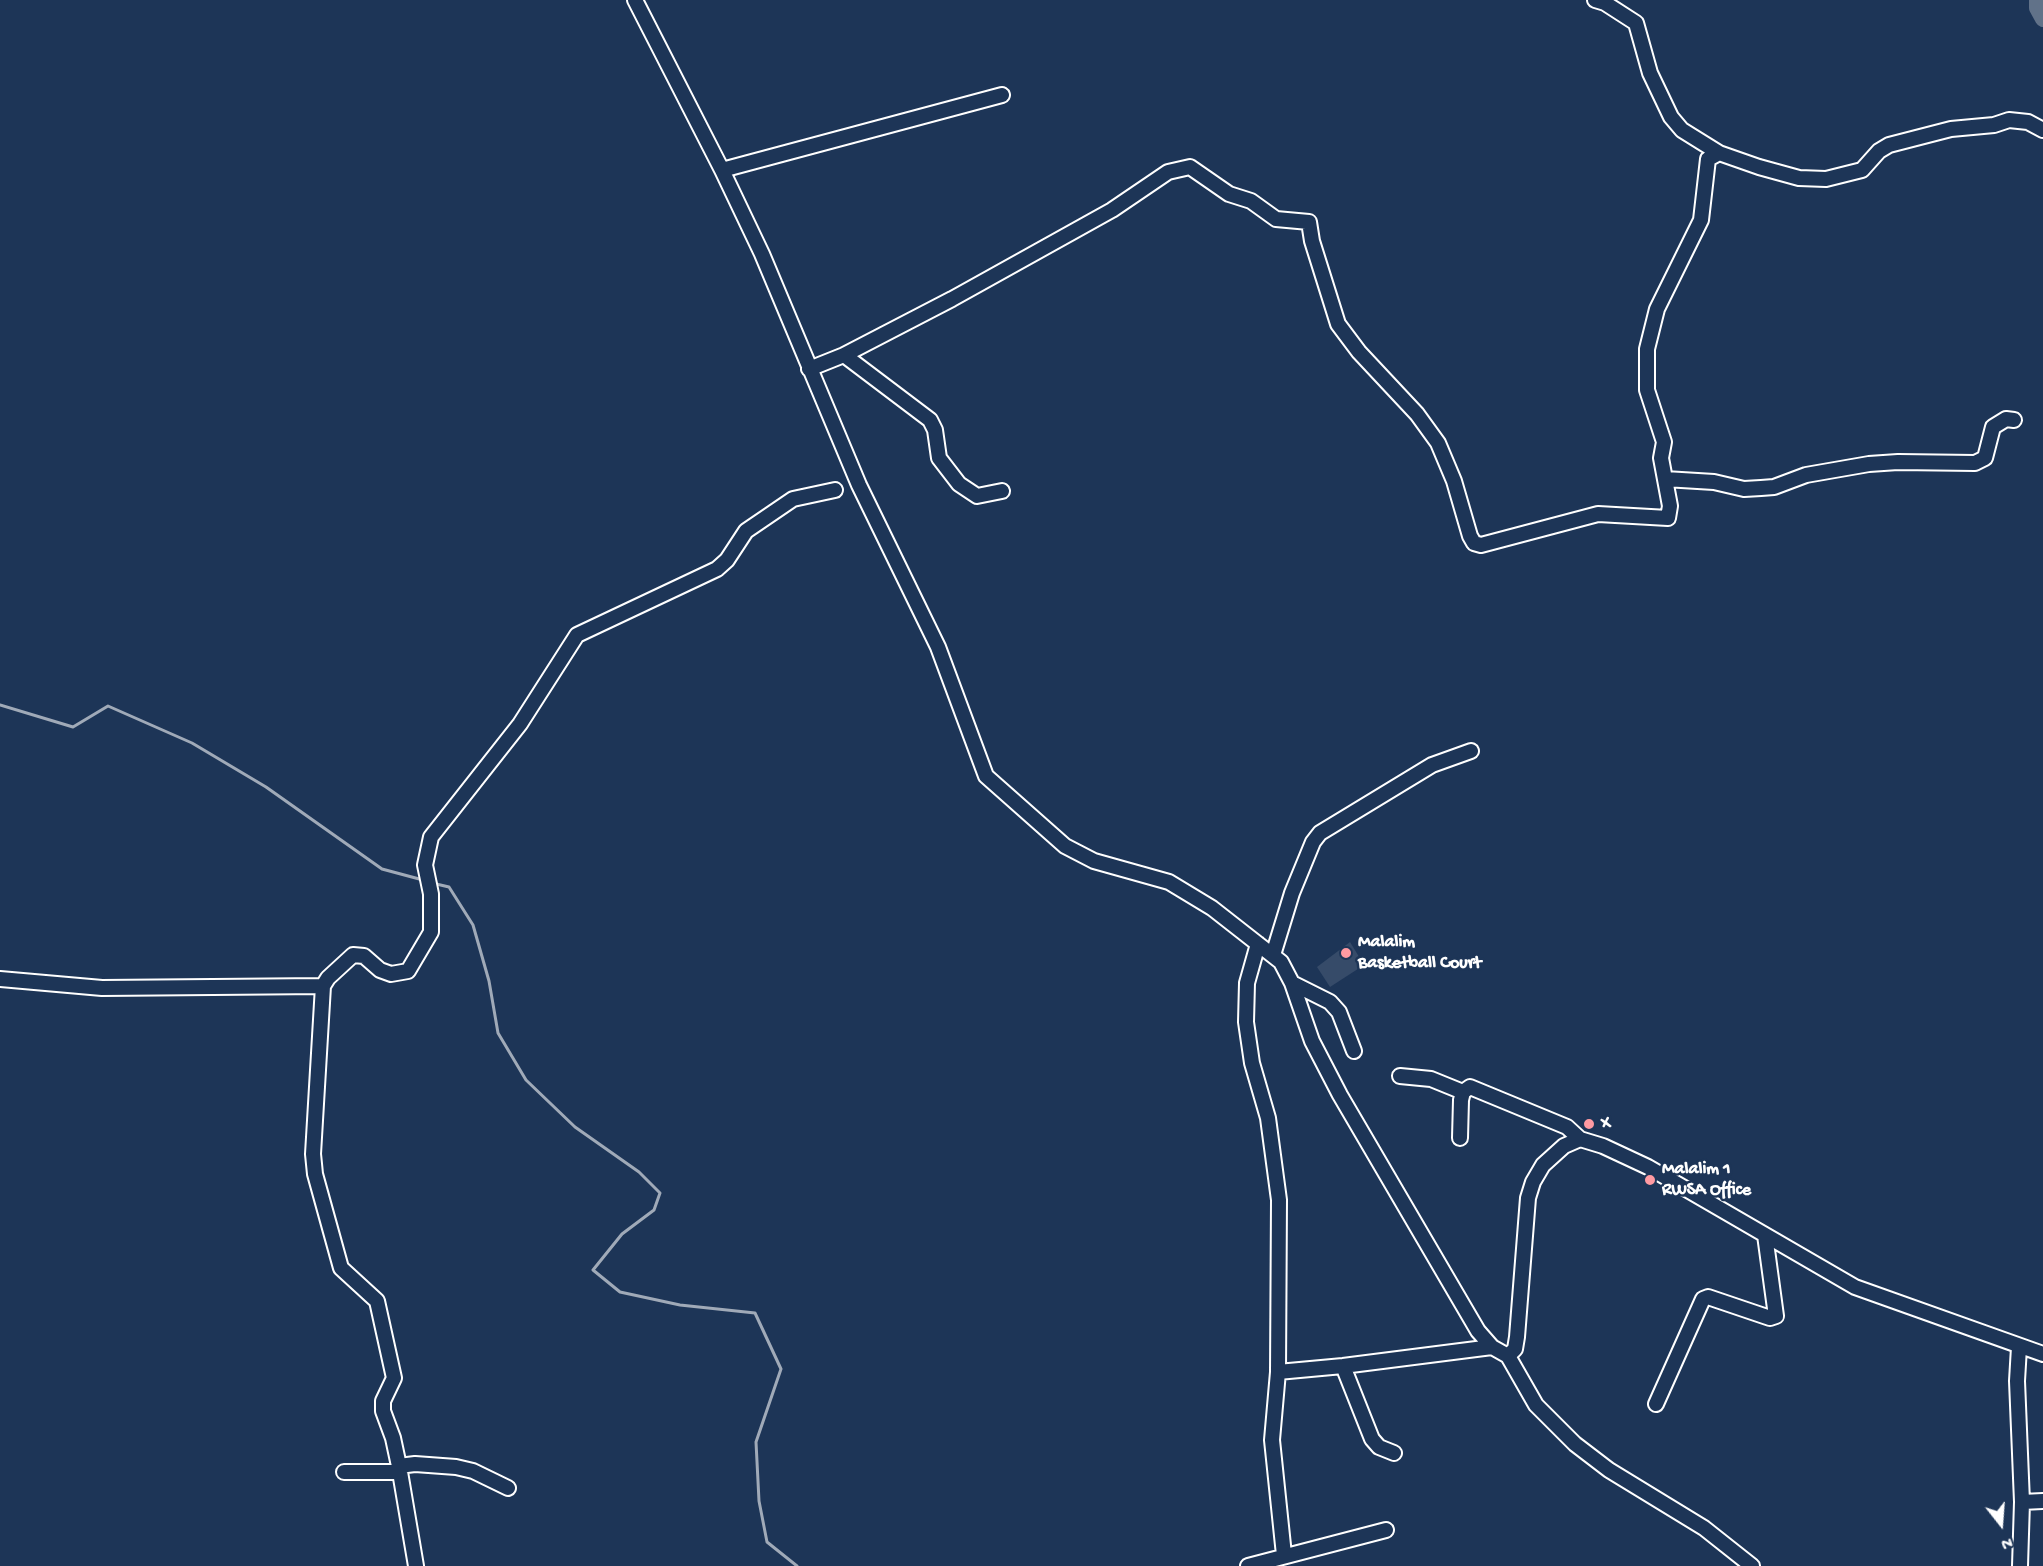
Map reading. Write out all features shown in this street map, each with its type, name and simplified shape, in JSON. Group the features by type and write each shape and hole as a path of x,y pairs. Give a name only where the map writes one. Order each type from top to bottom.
{"street":[{"path":"636,0 722,170 776,285 859,485 938,647 986,776 1065,846 1094,861 1169,882 1212,908 1273,955 1287,970 1312,1041 1329,1076 1478,1331 1492,1347 1508,1356 1536,1405 1575,1444 1609,1470 1704,1528 1752,1566"},
{"path":"1595,0 1605,3 1636,23 1650,73 1671,117 1682,130 1719,153 1799,178 1826,179 1862,171 1879,151 1889,145 1952,129 2009,120 2028,122 2043,130"},
{"path":"722,170 1002,95"},
{"path":"809,369 844,354 952,299 1112,210 1168,172 1190,167 1229,194 1251,201 1276,219 1309,222 1312,241 1338,324 1359,352 1417,414 1438,443 1454,481 1474,543 1481,545 1598,514 1668,518 1670,506 1661,458 1663,435 1647,390 1647,349 1664,292 1701,220 1708,159 1719,153"},
{"path":"844,354 930,420 935,430 939,458 970,493 977,496 1002,491"},
{"path":"1665,478 1714,482 1744,489 1774,487 1806,475 1869,464 1975,463 1985,458 1994,427 2006,419 2014,420"},
{"path":"416,1566 393,1438 382,1411 383,1401 394,1378 377,1301 341,1268 315,1174 313,1154 323,986 328,978 354,955 364,956 380,970 391,974 408,970 431,933 431,894 425,865 431,837 520,724 577,635 717,568 727,560 746,531 793,499 859,485"},
{"path":"1273,955 1292,893 1313,842 1320,833 1432,765 1471,751"},
{"path":"1258,944 1247,983 1246,1022 1252,1063 1268,1119 1279,1200 1278,1372 1272,1440 1284,1556"},
{"path":"0,979 102,988 323,986"},
{"path":"1292,983 1330,1002 1339,1012 1354,1051"},
{"path":"1400,1076 1431,1079 1463,1092"},
{"path":"1460,1138 1463,1092 1466,1088 1475,1087 1567,1127 1580,1140"},
{"path":"1508,1356 1515,1349 1517,1337 1526,1213 1533,1182 1556,1152 1580,1140 1590,1140 1648,1167 1855,1287 2043,1354"},
{"path":"1656,1404 1703,1299 1708,1298 1770,1318 1776,1316 1765,1235"},
{"path":"1278,1372 1492,1347"},
{"path":"2019,1347 2017,1381 2022,1502 2020,1566"},
{"path":"1343,1366 1372,1439 1379,1447 1394,1453"},
{"path":"344,1472 399,1469 415,1464 456,1467 473,1471 508,1488"},
{"path":"2022,1502 2043,1501"},
{"path":"1248,1566 1386,1530"}],"shaded area":[{"name":"Malalim Basketball Court","path":"1350,942 1364,965 1330,987 1317,967"}],"waterway":[{"path":"2037,0 2037,8 2043,19"},
{"path":"0,705 73,727 108,706 192,743 266,787 382,869 423,880"},
{"path":"432,883 449,887 473,925 489,981 498,1033 526,1080 575,1127 639,1172 660,1193 654,1210 622,1234 593,1270 620,1292 680,1305 755,1313 781,1369 756,1442 759,1501 767,1542 797,1566"}],"place":[{"name":"Malalim Basketball Court","path":"1346,953"},
{"name":"X","path":"1589,1124"},
{"name":"Malalim 1 RWSA Office","path":"1650,1180"}]}
